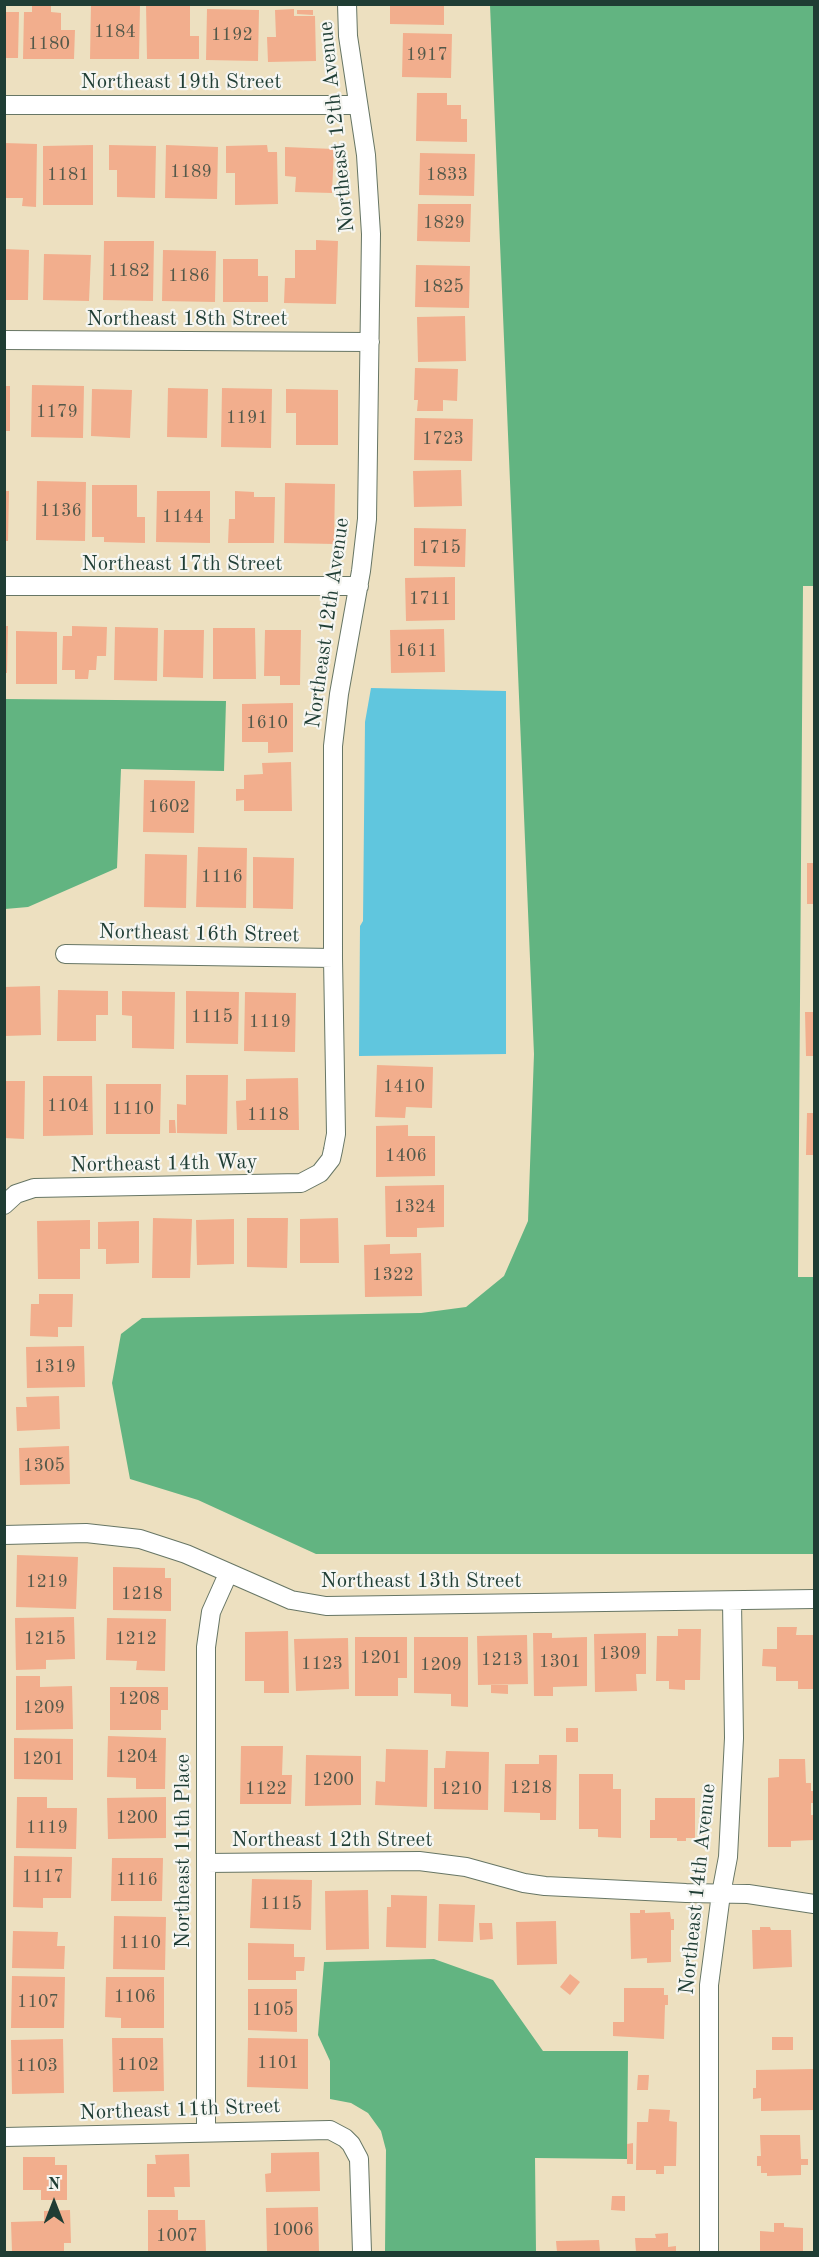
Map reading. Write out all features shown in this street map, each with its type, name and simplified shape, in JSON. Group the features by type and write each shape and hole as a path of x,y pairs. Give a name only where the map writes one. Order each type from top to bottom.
{"street":[{"name":"Northeast 12th Avenue","path":"320,1173 331,1159 336,1134 333,746 367,519 372,234 366,155 348,36 347,4"},
{"name":"Northeast 19th Street","path":"4,105 358,105"},
{"name":"Northeast 18th Street","path":"4,340 370,342"},
{"name":"Northeast 17th Street","path":"4,586 358,586"},
{"name":"Northeast 16th Street","path":"65,954 333,958"},
{"name":"Northeast 14th Way","path":"7,1203 16,1194 34,1188 290,1184 301,1183 320,1173"},
{"name":"Northeast 13th Street","path":"4,1534 86,1533 140,1539 186,1554 291,1600 326,1606 814,1599"},
{"name":"Northeast 11th Place","path":"206,2132 206,1635 215,1602 228,1574"},
{"name":"Northeast 14th Avenue","path":"709,2253 709,1985 728,1857 734,1738 732,1601"},
{"name":"Northeast 12th Street","path":"206,1863 419,1861 466,1867 524,1883 545,1886 748,1894 814,1904"},
{"name":"Northeast 11th Street","path":"4,2137 321,2129 338,2133 356,2151 360,2167 362,2253"}],"green space":[{"path":"490,5 814,5 814,586 803,586 798,1277 814,1277 814,1554 316,1554 198,1500 130,1479 112,1383 121,1334 142,1318 421,1313 466,1307 504,1276 528,1221 534,1054"},
{"path":"5,699 226,701 224,771 121,769 117,868 28,907 5,909"},
{"path":"434,1959 493,1980 543,2051 628,2051 627,2159 535,2158 536,2252 385,2252 386,2150 381,2131 368,2113 351,2103 330,2099 330,2061 318,2035 324,1962"}],"water":[{"path":"371,688 506,691 506,1054 359,1056 365,722"}],"building":[{"path":"32,4 51,4 51,12 61,13 61,30 75,30 74,59 23,59 24,12 32,12"},
{"path":"91,4 140,4 139,59 90,59"},
{"path":"146,4 190,4 190,36 199,36 199,59 147,59"},
{"path":"390,4 444,4 444,25 390,24"},
{"path":"207,9 259,10 258,61 206,60"},
{"path":"294,9 294,16 315,16 316,61 268,62 267,37 276,37 275,10"},
{"path":"297,10 313,10 313,15 297,14"},
{"path":"4,12 19,12 18,58 4,58"},
{"path":"403,33 452,34 451,78 402,77"},
{"path":"417,93 447,93 447,105 461,105 461,119 467,119 467,142 416,141"},
{"path":"4,143 37,144 36,207 22,206 23,198 4,198"},
{"path":"93,145 93,205 43,205 43,146"},
{"path":"109,145 156,146 155,198 117,197 117,170 109,170"},
{"path":"166,145 218,147 217,199 165,198"},
{"path":"267,145 268,152 277,152 278,204 235,205 235,173 226,173 226,146"},
{"path":"285,147 334,149 332,193 295,192 296,177 285,176"},
{"path":"420,153 475,154 474,196 419,195"},
{"path":"418,204 471,204 470,242 417,241"},
{"path":"316,240 338,241 336,304 284,303 285,278 295,278 295,250 316,250"},
{"path":"104,241 154,241 153,301 103,300"},
{"path":"4,249 29,250 28,300 4,300"},
{"path":"163,250 216,251 215,302 162,301"},
{"path":"44,254 91,255 89,301 43,300"},
{"path":"223,259 258,259 258,276 268,276 268,302 223,302"},
{"path":"416,265 470,266 469,308 415,307"},
{"path":"465,316 466,361 418,362 417,317"},
{"path":"415,368 458,369 457,401 443,400 443,411 417,411 418,400 414,400"},
{"path":"32,385 84,386 83,438 31,437"},
{"path":"4,386 10,386 10,431 4,431"},
{"path":"168,388 208,389 207,438 167,437"},
{"path":"222,388 272,389 271,448 221,447"},
{"path":"92,389 132,390 130,438 91,436"},
{"path":"286,389 338,390 338,445 296,445 296,413 286,413"},
{"path":"415,418 473,419 472,461 414,460"},
{"path":"461,470 462,506 414,507 413,471"},
{"path":"37,481 86,482 85,541 36,540"},
{"path":"285,483 335,484 334,544 284,543"},
{"path":"92,485 137,485 137,517 145,517 145,543 104,542 104,537 92,537"},
{"path":"4,491 9,491 8,541 4,541"},
{"path":"157,491 210,491 210,543 156,542"},
{"path":"235,491 254,492 254,497 275,497 274,543 228,543 229,519 235,519"},
{"path":"414,528 466,529 465,567 414,566"},
{"path":"455,577 455,620 406,621 405,578"},
{"path":"4,626 8,626 7,673 4,673"},
{"path":"72,626 107,627 106,656 97,656 96,670 89,670 88,679 75,679 75,670 62,670 63,636 72,636"},
{"path":"115,627 158,628 157,681 114,680"},
{"path":"213,628 255,628 256,679 213,679"},
{"path":"444,629 445,672 391,673 390,630"},
{"path":"164,630 204,630 203,678 163,677"},
{"path":"265,630 301,630 300,685 280,685 280,676 264,676"},
{"path":"16,631 57,632 57,684 16,684"},
{"path":"293,703 293,752 268,753 268,742 242,742 242,704"},
{"path":"291,762 292,811 244,811 244,800 236,801 236,789 244,789 244,775 263,774 262,763"},
{"path":"144,780 195,781 194,833 143,832"},
{"path":"198,847 247,848 246,908 196,907"},
{"path":"145,854 187,855 186,908 144,907"},
{"path":"253,857 294,858 293,909 253,908"},
{"path":"807,863 814,863 814,904 807,904"},
{"path":"40,986 41,1035 4,1036 4,987"},
{"path":"58,990 108,991 108,1015 96,1015 96,1041 57,1041"},
{"path":"122,991 175,992 174,1049 132,1048 132,1016 122,1015"},
{"path":"186,991 239,992 238,1044 186,1043"},
{"path":"245,992 296,993 295,1052 244,1051"},
{"path":"805,1012 814,1012 814,1056 806,1056"},
{"path":"377,1065 433,1067 432,1108 406,1107 405,1118 375,1117"},
{"path":"186,1075 228,1075 227,1134 177,1133 177,1104 186,1105"},
{"path":"43,1076 92,1076 93,1135 43,1136"},
{"path":"298,1078 299,1130 237,1130 236,1101 246,1100 246,1079"},
{"path":"4,1081 25,1081 24,1139 4,1138"},
{"path":"106,1084 161,1084 160,1134 106,1134"},
{"path":"807,1113 814,1113 814,1155 806,1155"},
{"path":"169,1120 175,1120 176,1133 169,1133"},
{"path":"408,1125 408,1136 435,1136 435,1176 376,1177 376,1126"},
{"path":"444,1185 444,1227 417,1228 417,1237 386,1237 385,1186"},
{"path":"153,1218 192,1219 190,1278 152,1278"},
{"path":"247,1218 288,1218 287,1268 247,1267"},
{"path":"338,1218 339,1263 300,1263 300,1219"},
{"path":"234,1219 234,1264 197,1265 196,1220"},
{"path":"90,1220 90,1249 80,1249 80,1279 38,1279 37,1221"},
{"path":"139,1221 139,1263 106,1264 106,1249 98,1249 98,1222"},
{"path":"390,1244 390,1254 421,1253 422,1296 365,1297 364,1245"},
{"path":"39,1294 73,1294 72,1327 58,1327 58,1337 30,1336 31,1304 39,1304"},
{"path":"84,1346 85,1387 27,1388 26,1347"},
{"path":"59,1396 60,1429 17,1431 16,1407 27,1407 26,1397"},
{"path":"69,1446 70,1484 20,1485 19,1448"},
{"path":"17,1555 78,1557 76,1609 16,1607"},
{"path":"113,1567 165,1568 165,1578 171,1578 171,1611 113,1610"},
{"path":"74,1617 75,1659 46,1660 46,1669 16,1670 15,1618"},
{"path":"107,1618 166,1619 165,1671 136,1670 137,1661 106,1660"},
{"path":"777,1627 797,1627 796,1635 814,1635 814,1689 798,1689 798,1681 776,1681 776,1667 762,1666 763,1649 777,1649"},
{"path":"678,1629 701,1629 700,1680 685,1680 685,1690 669,1689 669,1681 656,1681 657,1636 678,1636"},
{"path":"288,1631 289,1693 264,1693 264,1681 245,1681 245,1632"},
{"path":"533,1633 552,1633 552,1638 587,1637 587,1686 553,1687 553,1696 534,1696"},
{"path":"646,1633 646,1674 636,1674 637,1691 595,1692 594,1634"},
{"path":"527,1635 528,1684 478,1685 477,1636"},
{"path":"355,1637 407,1637 407,1678 398,1678 398,1696 355,1696"},
{"path":"414,1637 468,1637 468,1707 451,1706 451,1694 414,1693"},
{"path":"348,1638 349,1689 296,1691 294,1639"},
{"path":"16,1676 40,1676 40,1687 72,1686 73,1729 16,1730"},
{"path":"491,1685 508,1685 508,1694 491,1693"},
{"path":"110,1687 168,1687 168,1710 161,1710 161,1730 110,1730"},
{"path":"566,1728 578,1728 578,1742 566,1742"},
{"path":"108,1736 166,1738 165,1789 136,1789 136,1778 107,1777"},
{"path":"14,1738 73,1739 73,1780 14,1779"},
{"path":"241,1746 283,1746 282,1775 292,1775 291,1804 240,1804"},
{"path":"386,1749 428,1750 427,1807 375,1805 376,1781 385,1782"},
{"path":"446,1751 489,1752 488,1810 434,1809 434,1768 445,1768"},
{"path":"306,1755 361,1756 361,1805 305,1806"},
{"path":"539,1755 557,1755 556,1820 540,1820 540,1813 504,1812 505,1764 539,1764"},
{"path":"779,1759 805,1759 806,1783 811,1783 811,1791 814,1791 811,1815 814,1815 814,1840 791,1841 791,1847 768,1847 768,1778 779,1777"},
{"path":"579,1774 613,1774 613,1789 621,1789 621,1838 598,1837 598,1829 579,1829"},
{"path":"17,1797 47,1797 47,1808 77,1808 76,1849 16,1848"},
{"path":"166,1797 166,1838 108,1839 107,1798"},
{"path":"655,1798 695,1798 695,1838 677,1841 677,1838 650,1838 650,1820 655,1820"},
{"path":"14,1856 72,1857 71,1898 43,1898 43,1908 13,1907"},
{"path":"112,1858 163,1858 162,1901 111,1901"},
{"path":"252,1879 312,1880 311,1930 250,1928"},
{"path":"368,1890 369,1949 326,1950 325,1891"},
{"path":"391,1895 427,1896 426,1948 386,1947 387,1907 391,1907"},
{"path":"439,1904 475,1905 473,1942 438,1941"},
{"path":"640,1910 645,1910 645,1913 670,1912 671,1919 674,1919 674,1930 671,1930 671,1962 647,1963 647,1958 631,1959 630,1913 640,1913"},
{"path":"114,1916 166,1917 165,1970 113,1969"},
{"path":"556,1921 557,1964 517,1965 516,1922"},
{"path":"479,1923 492,1923 493,1939 480,1940"},
{"path":"760,1927 770,1927 771,1930 791,1930 792,1967 753,1969 752,1930 760,1930"},
{"path":"13,1931 58,1932 57,1946 65,1946 64,1969 12,1968"},
{"path":"248,1943 294,1944 294,1957 305,1957 304,1971 296,1971 296,1980 248,1980"},
{"path":"570,1974 580,1982 570,1995 560,1987"},
{"path":"12,1976 65,1977 64,2028 11,2028"},
{"path":"106,1977 164,1977 164,2028 121,2028 121,2018 105,2017"},
{"path":"624,1988 664,1988 664,1995 668,1995 668,2005 665,2005 664,2039 613,2036 613,2022 624,2022"},
{"path":"248,1989 297,1989 297,2032 248,2030"},
{"path":"772,2037 793,2037 793,2050 772,2050"},
{"path":"112,2038 163,2038 164,2091 113,2092"},
{"path":"248,2038 308,2039 308,2089 247,2087"},
{"path":"63,2039 64,2093 12,2094 11,2040"},
{"path":"813,2069 814,2110 761,2111 761,2098 753,2099 753,2088 756,2088 756,2070"},
{"path":"638,2075 649,2075 648,2090 637,2090"},
{"path":"649,2109 670,2110 669,2121 677,2122 676,2166 664,2166 664,2174 656,2174 656,2170 636,2170 637,2122 648,2122"},
{"path":"760,2135 800,2135 801,2159 808,2159 808,2165 801,2165 801,2175 767,2176 767,2173 761,2173 761,2166 757,2166 757,2156 761,2156"},
{"path":"633,2143 633,2164 627,2164 627,2144"},
{"path":"319,2152 320,2191 266,2192 265,2174 271,2173 271,2153"},
{"path":"189,2154 190,2187 174,2187 175,2197 147,2197 147,2164 156,2164 155,2155"},
{"path":"23,2157 55,2157 55,2165 67,2165 67,2200 41,2200 41,2190 23,2190"},
{"path":"612,2196 625,2196 625,2211 611,2210"},
{"path":"318,2207 319,2252 267,2252 266,2208"},
{"path":"70,2210 71,2243 64,2243 64,2252 12,2252 11,2222 44,2221 44,2211"},
{"path":"148,2210 178,2210 178,2220 205,2220 206,2252 148,2252"},
{"path":"774,2223 784,2223 784,2227 803,2228 803,2252 760,2252 760,2231 774,2232"},
{"path":"668,2233 668,2247 676,2246 676,2252 636,2252 635,2238 656,2238 655,2234"},
{"path":"599,2240 600,2252 557,2252 556,2241"}]}
